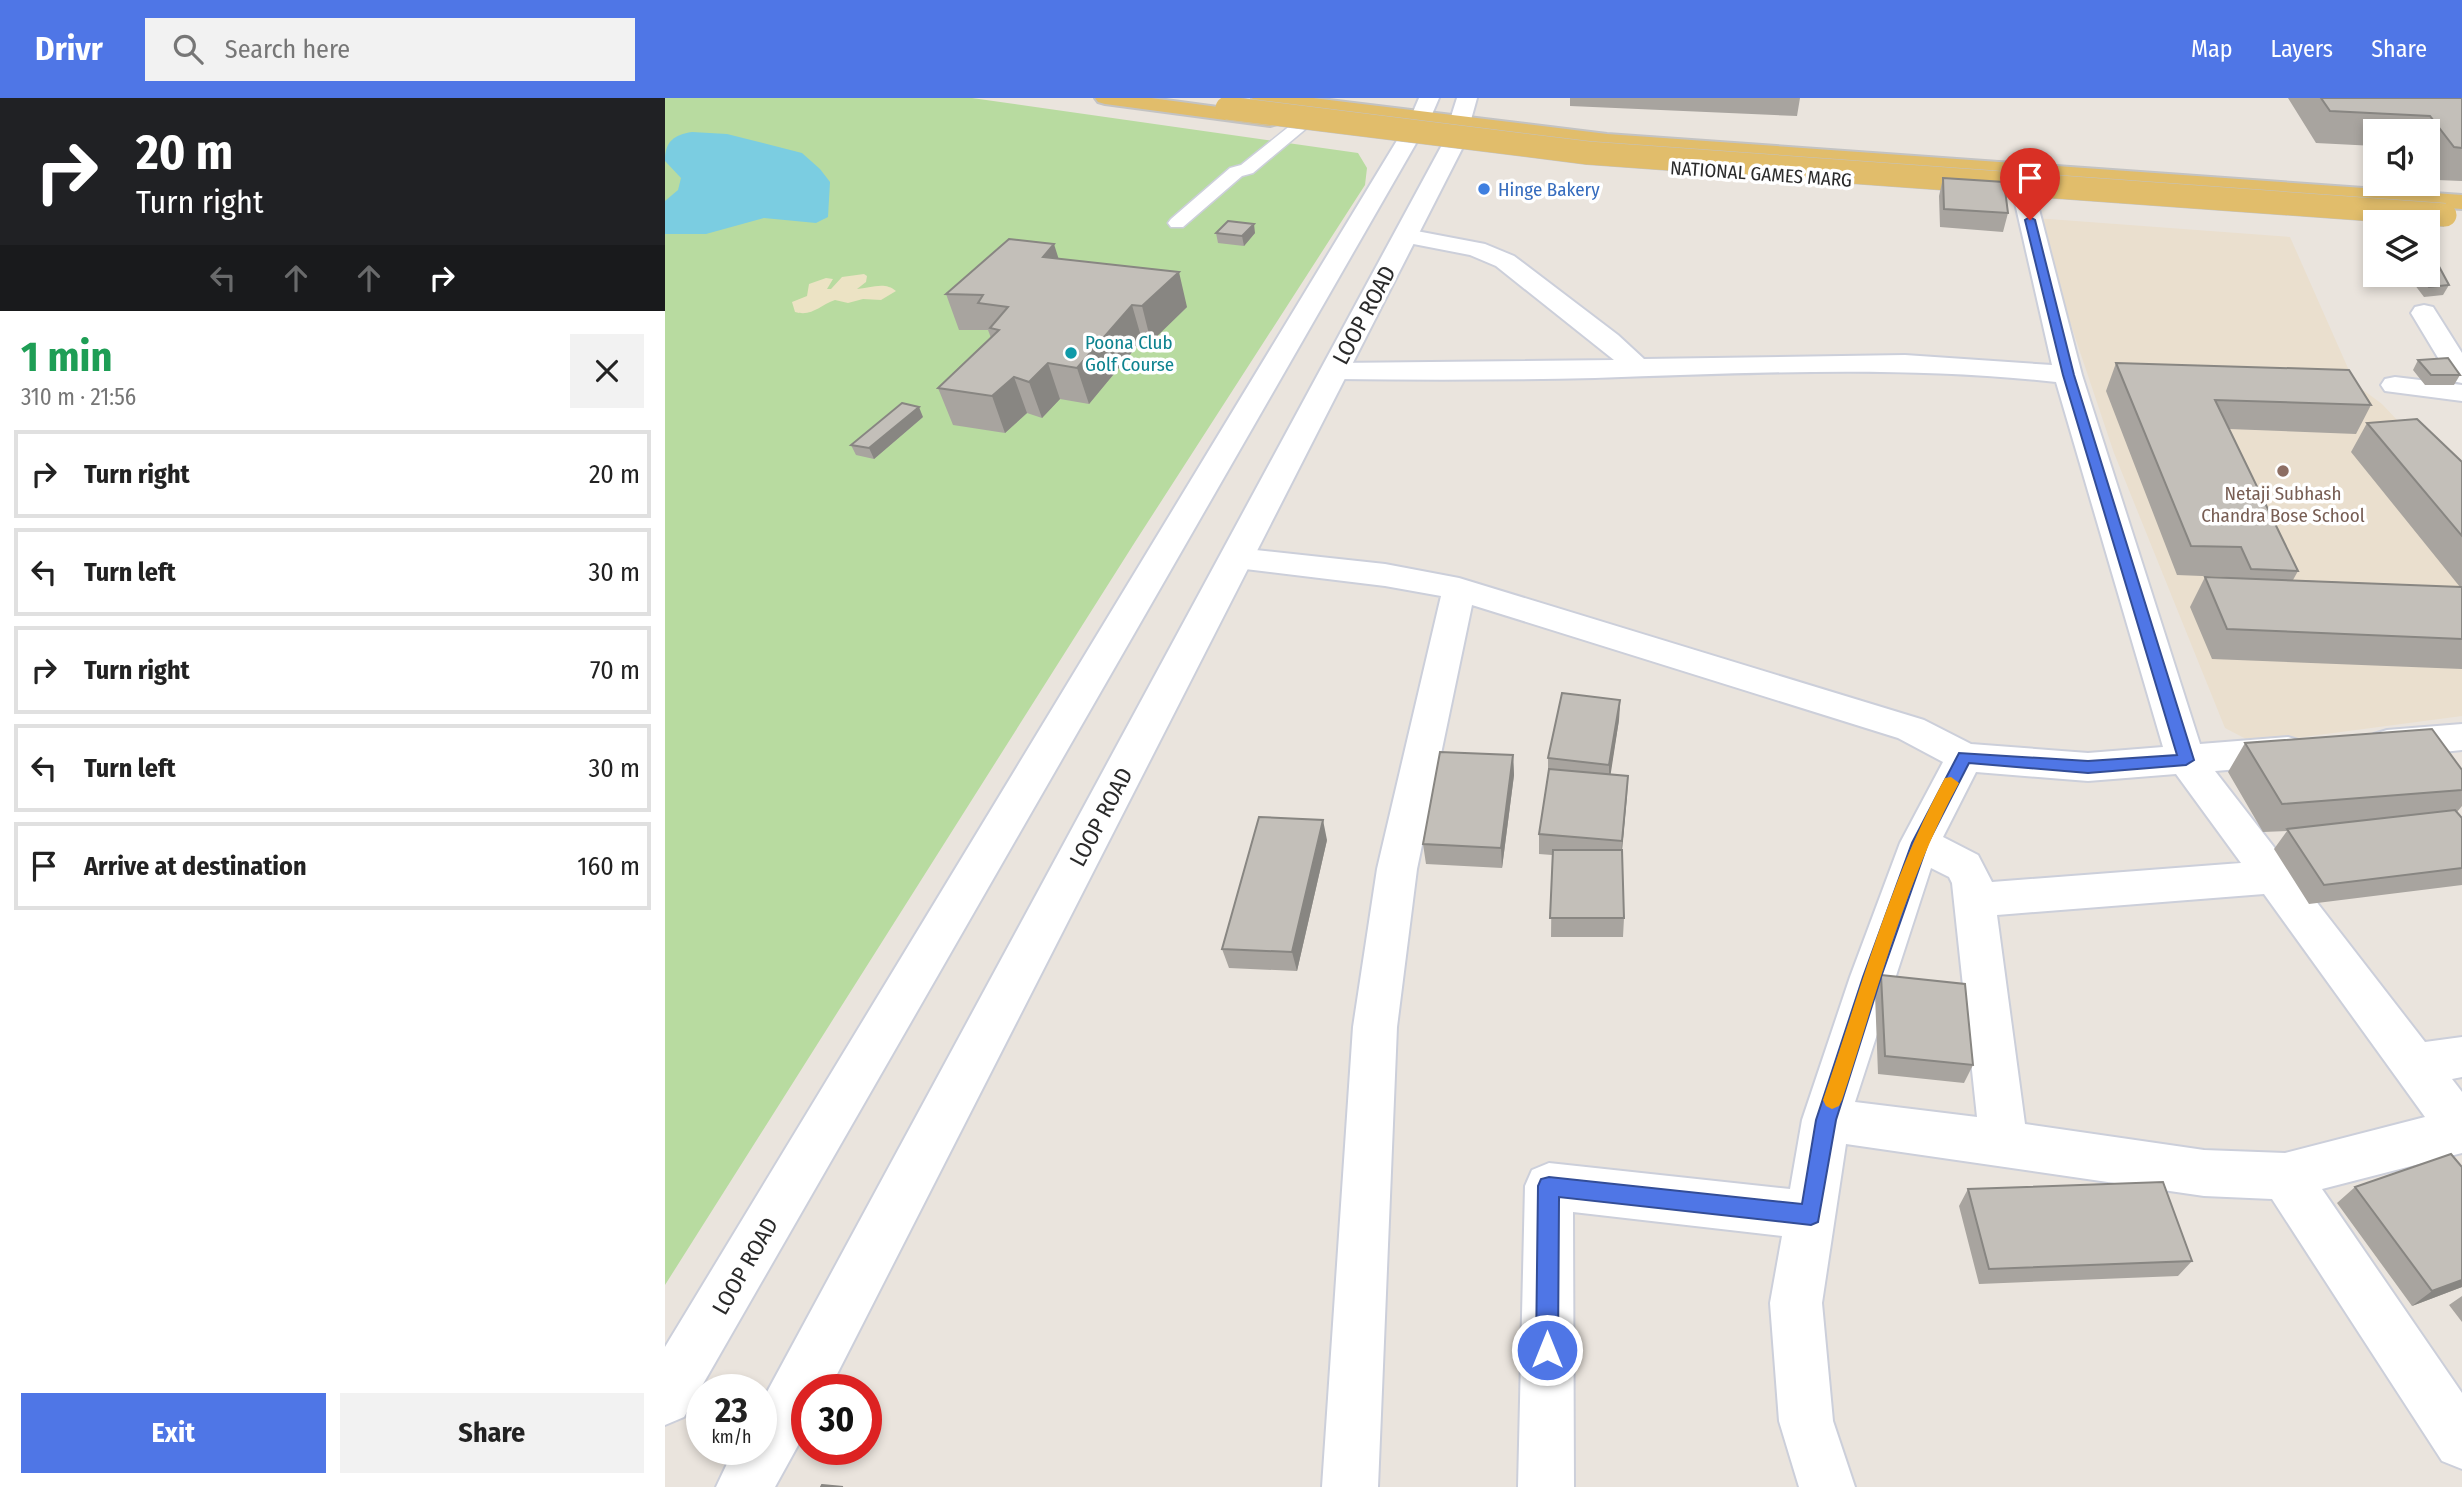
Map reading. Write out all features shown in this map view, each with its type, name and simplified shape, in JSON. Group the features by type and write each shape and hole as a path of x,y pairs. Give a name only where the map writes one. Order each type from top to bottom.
{"main road":[{"name":"NATIONAL GAMES MARG","path":"1105,98 1302,124 1419,118"},
{"path":"1156,98 1225,102 1588,153 2060,189 2453,214"},
{"name":"NATIONAL GAMES MARG","path":"1262,98 1419,118 1456,134 1584,149 2024,194 2363,218"},
{"name":"NATIONAL GAMES MARG","path":"1584,149 2453,214"}],"street":[{"name":"LOOP ROAD","path":"744,1487 819,1352 1406,236 1456,134 1467,98"},
{"name":"LOOP ROAD","path":"665,1398 1419,118"},
{"path":"1826,1120 2204,1173 2285,1176 2462,1131 2415,1064 2186,760 2068,375 2024,194"},
{"path":"1406,236 1476,249 1505,261 1609,341 1637,368"},
{"path":"2424,313 2462,375"},
{"path":"1335,371 1515,372 1831,362 1928,362 1993,365 2068,375"},
{"path":"2395,385 2462,393"},
{"path":"1237,558 1385,575 1459,589 1911,729 1965,757 2088,767 2462,737"},
{"path":"1350,1487 1375,1027 1397,869 1459,589"},
{"path":"1827,1487 1806,1421 1796,1303 1826,1120 1872,977 1920,843 1965,757"},
{"path":"1920,843 1964,866 1972,883 2004,1143"},
{"path":"1976,900 2275,877"},
{"path":"2415,1064 2462,1057"},
{"path":"2285,1176 2462,1441"},
{"path":"1546,1487 1549,1186 1811,1215"}],"lane":[{"path":"1236,172 1232,164 1275,121"},
{"path":"1177,223 1236,172 1247,169 1302,124"}],"shaded area":[{"name":"Netaji Subhash Chandra Bose School","path":"2035,218 2290,237 2355,384 2382,404 2462,489 2462,716 2266,742 2246,739 2225,728 2114,453"}],"green space":[{"name":"Poona Club Golf Course","path":"665,98 972,98 1358,153 1367,168 1365,185 1135,542 665,1285"}],"sand":[{"path":"864,274 867,276 866,282 857,289 887,286 896,291 881,300 863,299 848,303 835,300 811,312 795,312 792,302 807,296 809,284 826,278 833,279 827,289 831,289 842,277"}],"water":[{"path":"692,132 727,134 802,153 830,182 828,217 816,223 764,218 706,234 665,234 665,201 678,190 681,178 665,161 667,148 676,137"}],"building":[{"path":"2321,98 2462,98 2462,148 2454,147 2440,129 2440,119 2432,119 2430,116 2330,111"},
{"path":"1943,178 2004,182 2008,213 1944,209"},
{"path":"1228,221 1254,224 1242,236 1216,233"},
{"path":"1009,239 1054,244 1043,257 1179,272 1142,306 1132,305 1077,368 1048,363 1029,382 1014,377 992,396 938,388 999,330 990,328 1008,307 978,303 983,295 946,294"},
{"path":"2440,268 2449,285 2440,286"},
{"path":"2448,358 2460,375 2431,375 2418,360"},
{"path":"2116,363 2349,370 2371,405 2215,400 2298,571 2251,569 2241,547 2191,546"},
{"path":"902,403 919,407 869,448 851,445"},
{"path":"2417,419 2462,462 2462,536 2367,423"},
{"path":"2205,577 2462,587 2462,639 2227,629"},
{"path":"1562,693 1620,700 1609,765 1548,758"},
{"path":"2432,729 2462,770 2462,790 2282,804 2245,743"},
{"path":"1440,752 1513,755 1501,848 1423,844"},
{"path":"1549,769 1628,776 1622,841 1539,834"},
{"path":"2455,810 2462,818 2462,868 2324,885 2287,829"},
{"path":"1259,817 1323,820 1292,952 1222,949"},
{"path":"1553,850 1622,850 1624,918 1550,918"},
{"path":"1881,975 1965,984 1973,1065 1885,1056"},
{"path":"2451,1154 2462,1167 2462,1280 2432,1291 2355,1187"},
{"path":"2163,1182 2192,1261 1989,1269 1968,1189"}],"slow traffic":[{"path":"1832,1100 1920,843 1951,783"}],"place":[{"name":"Hinge Bakery","path":"1484,189"},
{"name":"Poona Club Golf Course","path":"1071,353"},
{"name":"Netaji Subhash Chandra Bose School","path":"2283,471"}],"route":[{"path":"1547,1350 1549,1186 1811,1215 1826,1120 1872,977 1920,843 1965,757 2088,767 2186,760 2068,375 2030,220"}]}
